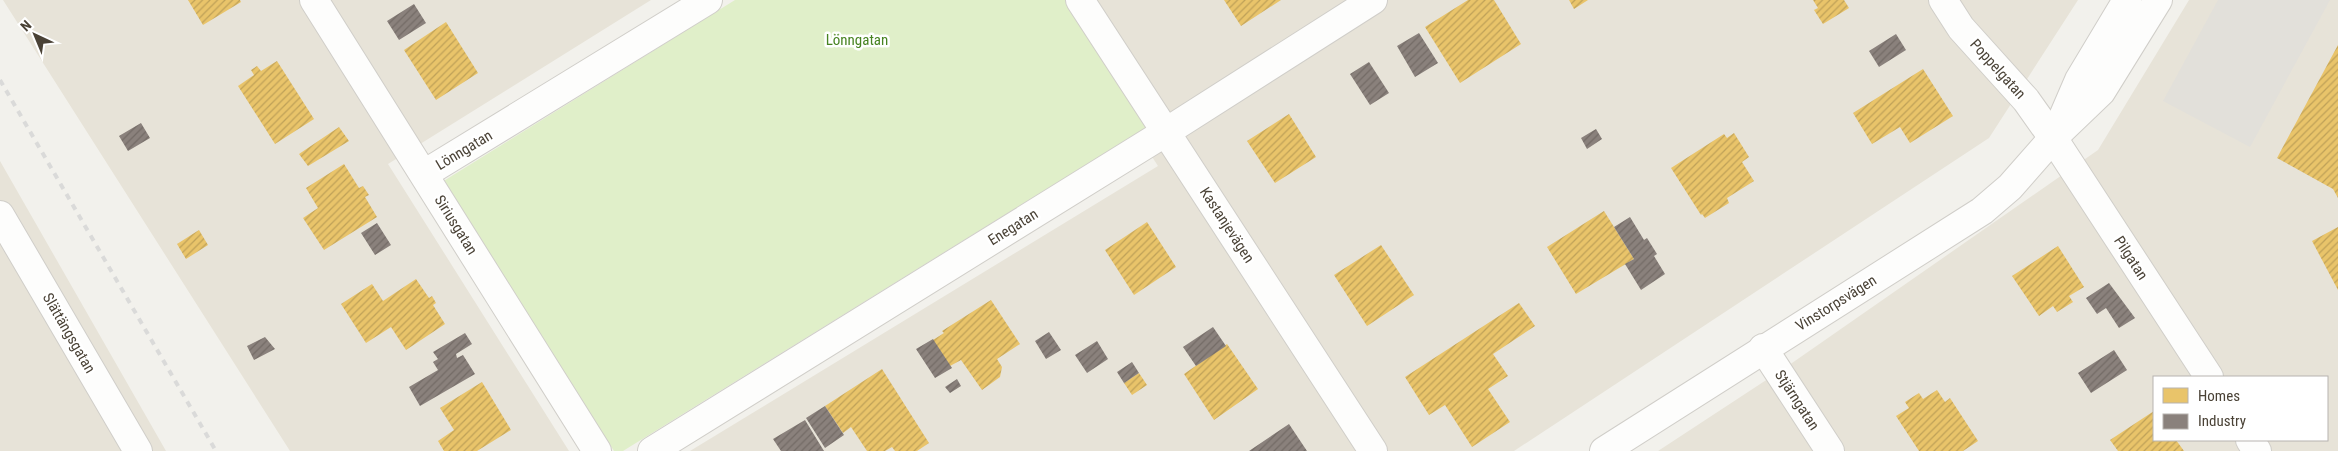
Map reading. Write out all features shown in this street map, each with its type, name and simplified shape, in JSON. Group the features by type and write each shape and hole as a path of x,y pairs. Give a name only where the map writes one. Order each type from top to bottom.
{"street":[{"name":"Siriusgatan","path":"314,0 597,451"},
{"name":"Lönngatan","path":"424,174 708,0"},
{"name":"Kastanjevägen","path":"1080,0 1373,451"},
{"name":"Enegatan","path":"652,451 1166,132 1373,0"},
{"name":"Poppelgatan","path":"1943,0 1961,28 2026,100 2053,138"},
{"name":"Vinstorpsvägen","path":"2053,138 2079,80 2127,0"},
{"name":"Vinstorpsvägen","path":"1604,451 1763,348 1982,211 2010,187 2053,138 2101,92 2158,0"},
{"name":"Pilgatan","path":"2053,138 2208,376"},
{"name":"Slättängsgatan","path":"0,215 138,451"},
{"name":"Stjärngatan","path":"1763,348 1830,451"}],"shaded area":[{"path":"3,0 651,0 388,164 569,451 290,451"},
{"path":"1050,0 2078,0 1989,138 1514,451 690,451 1158,166"},
{"path":"2189,0 2338,0 2338,451 1658,451 1792,363 2098,150"},
{"path":"2218,0 2330,0 2250,147 2163,101"},
{"path":"0,161 166,451 0,451"}],"green space":[{"path":"735,0 1067,0 1150,125 623,451 614,451 442,182"}],"building: Homes":[{"path":"188,0 240,0 241,2 203,25"},
{"path":"1224,0 1281,0 1241,26"},
{"path":"1468,0 1494,0 1521,44 1460,83 1425,27"},
{"path":"1569,0 1588,0 1574,9"},
{"path":"1813,0 1844,0 1849,8 1823,24 1814,10 1818,8"},
{"path":"446,22 478,73 436,100 404,50"},
{"path":"2338,45 2338,198 2333,189 2277,158"},
{"path":"277,61 314,119 275,144 238,86 254,75 251,70 257,66 261,71"},
{"path":"1923,69 1953,116 1910,143 1900,127 1872,144 1853,113"},
{"path":"1289,114 1316,157 1275,183 1247,141"},
{"path":"339,127 349,141 308,166 299,154"},
{"path":"1734,133 1749,157 1742,162 1754,181 1727,198 1729,203 1705,218 1701,215 1671,168 1724,134 1727,138"},
{"path":"344,164 359,188 363,186 369,195 365,197 377,217 324,250 303,218 318,208 306,188"},
{"path":"1604,211 1634,259 1576,294 1547,247"},
{"path":"1147,222 1176,267 1134,295 1105,250"},
{"path":"2338,227 2338,290 2312,241"},
{"path":"199,230 208,245 186,259 177,244"},
{"path":"1381,245 1414,295 1367,326 1334,275"},
{"path":"2058,246 2084,287 2069,296 2073,302 2057,312 2053,306 2039,316 2012,276"},
{"path":"416,279 429,298 432,296 436,303 433,305 445,324 406,350 391,327 366,343 341,304 372,284 383,301"},
{"path":"991,300 1020,344 997,359 1002,367 1000,377 982,390 961,360 950,366 933,340 944,333 942,331"},
{"path":"1519,303 1535,326 1493,354 1508,376 1488,389 1510,422 1472,447 1445,405 1429,415 1405,377"},
{"path":"1227,344 1258,389 1214,420 1184,374"},
{"path":"882,369 929,443 917,451 895,451 892,447 885,451 867,451 851,427 843,433 825,406"},
{"path":"1139,373 1147,385 1132,395 1124,383"},
{"path":"482,382 511,430 477,451 444,451 438,441 454,430 440,408"},
{"path":"1937,390 1945,402 1950,398 1978,441 1963,451 1919,451 1896,416 1909,408 1905,402 1919,393 1923,399"},
{"path":"2153,412 2153,441 2177,441 2184,451 2118,451 2110,440"}],"building: Industry":[{"path":"414,4 426,23 399,40 387,21"},
{"path":"1419,33 1438,63 1415,77 1397,46"},
{"path":"1896,34 1906,50 1879,67 1869,51"},
{"path":"1369,62 1389,93 1370,105 1350,74"},
{"path":"141,123 150,138 128,151 119,136"},
{"path":"1596,129 1602,139 1587,149 1581,138"},
{"path":"1630,217 1644,240 1647,238 1657,254 1654,256 1665,274 1641,290 1625,264 1634,259 1614,227"},
{"path":"377,223 391,245 375,255 361,233"},
{"path":"2109,283 2135,318 2119,328 2106,308 2097,314 2086,298"},
{"path":"1213,327 1226,346 1196,366 1183,347"},
{"path":"1049,332 1061,350 1046,359 1035,341"},
{"path":"465,333 472,344 456,354 457,358 463,355 475,374 420,406 409,387 438,370 433,362 438,359 433,352"},
{"path":"265,337 275,349 254,360 247,346"},
{"path":"933,339 952,368 935,378 916,349"},
{"path":"1097,341 1108,359 1087,373 1075,355"},
{"path":"2114,350 2127,370 2091,393 2078,373"},
{"path":"1132,362 1139,373 1124,383 1117,372"},
{"path":"957,379 961,386 950,393 945,387"},
{"path":"825,406 844,435 825,448 806,418"},
{"path":"805,420 824,451 781,451 773,439"},
{"path":"1289,424 1307,451 1249,451"}],"railway":[{"path":"0,80 216,451"}]}
